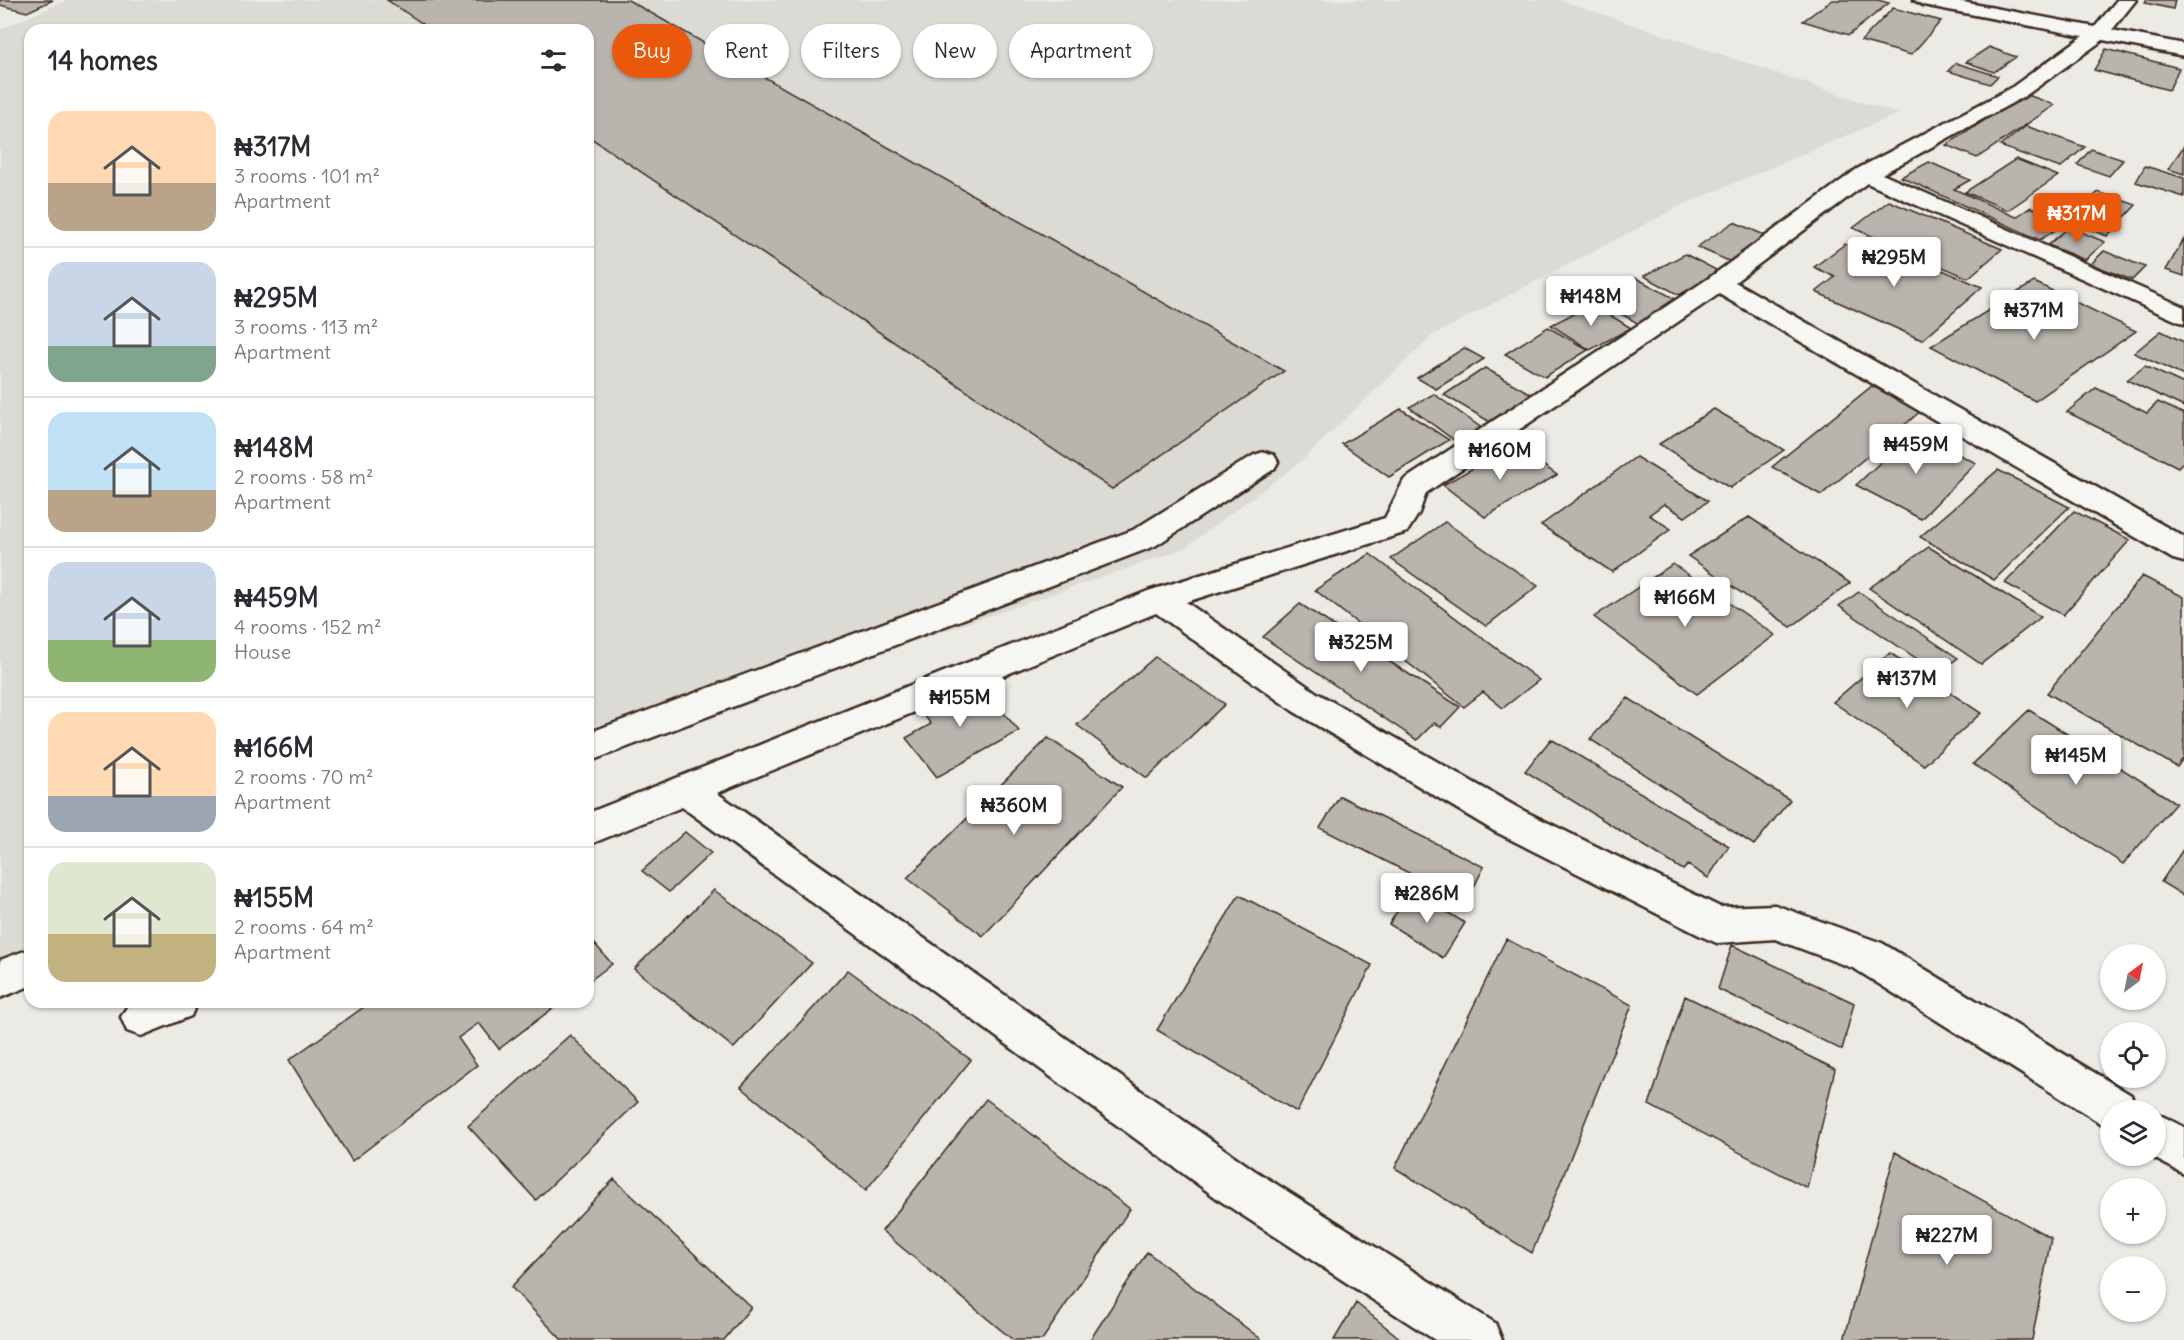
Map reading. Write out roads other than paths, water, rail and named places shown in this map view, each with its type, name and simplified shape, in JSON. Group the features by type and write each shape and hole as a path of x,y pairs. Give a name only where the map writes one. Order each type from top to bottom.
{"street":[{"path":"1923,0 2184,51"},
{"path":"594,826 1159,599 1396,525 1404,513 1414,488 1718,282 1865,174 2018,92 2099,34 2127,0"},
{"path":"1865,174 2184,316"},
{"path":"1718,282 2184,551"},
{"path":"594,745 1144,538 1264,462"},
{"path":"1159,599 1305,702 1507,820 1717,924 1775,922 1868,956 2100,1100"},
{"path":"684,789 1238,1186 1478,1340"},
{"path":"0,979 24,969"},
{"path":"141,1017 163,1008"},
{"path":"2166,1141 2184,1152"}]}
